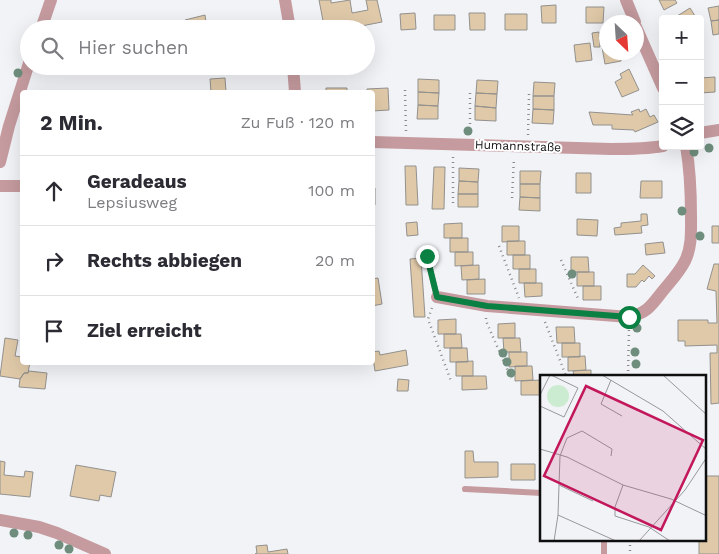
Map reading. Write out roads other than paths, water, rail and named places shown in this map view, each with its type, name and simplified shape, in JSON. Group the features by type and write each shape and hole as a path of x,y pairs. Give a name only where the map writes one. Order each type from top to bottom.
{"street":[{"path":"44,20 51,0"},
{"path":"286,0 289,20"},
{"path":"626,0 632,15"},
{"path":"644,45 659,79"},
{"path":"20,90 25,75"},
{"path":"294,75 295,90"},
{"path":"0,162 20,91"},
{"path":"704,132 719,130"},
{"name":"Humannstraße","path":"375,142 611,149 643,149 659,147"},
{"path":"437,297 487,306 629,317 647,310 677,274 685,260 689,247 691,226 690,186 686,150"},
{"path":"0,186 20,186"},
{"path":"0,520 39,527 105,554"}],"lane":[{"path":"427,256 437,297"},
{"path":"465,489 540,493"}]}
